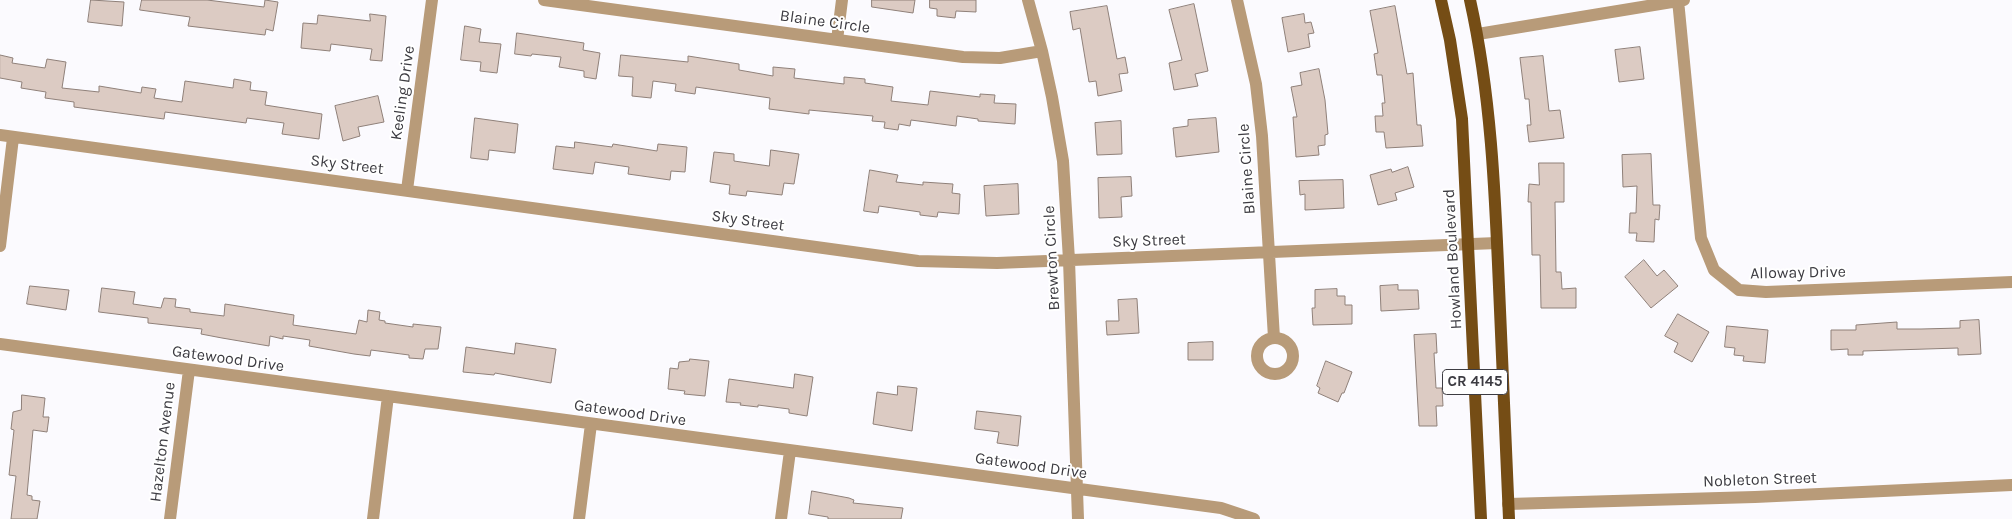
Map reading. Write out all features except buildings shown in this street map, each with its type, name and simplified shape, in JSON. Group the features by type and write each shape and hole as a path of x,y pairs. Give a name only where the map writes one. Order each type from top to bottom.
{"main road":[{"name":"Howland Boulevard","path":"1441,0 1450,40 1462,119 1480,519"},
{"name":"CR 4145","path":"1470,0 1478,34 1489,113 1497,243 1509,519"}],"street":[{"name":"Keeling Drive","path":"406,190 432,0"},
{"name":"Blaine Circle","path":"544,0 637,6 837,40 963,57 1000,58 1042,51"},
{"path":"837,40 842,0"},
{"name":"Brewton Circle","path":"1028,0 1042,51 1063,161 1069,260 1078,519"},
{"name":"Blaine Circle","path":"1237,0 1256,84 1261,127 1274,338"},
{"path":"1478,34 1680,0"},
{"name":"Alloway Drive","path":"1680,0 1701,238 1714,270 1739,290 1766,292 2012,282"},
{"name":"Sky Street","path":"0,135 918,260 997,263 1497,243"},
{"path":"0,246 13,138"},
{"name":"Gatewood Drive","path":"0,344 1221,508 1254,519"},
{"name":"Hazelton Avenue","path":"170,519 189,370"},
{"path":"373,519 388,396"},
{"path":"579,519 591,424"},
{"path":"781,519 790,451"},
{"name":"Nobleton Street","path":"1508,504 1755,497 2012,485"}]}
